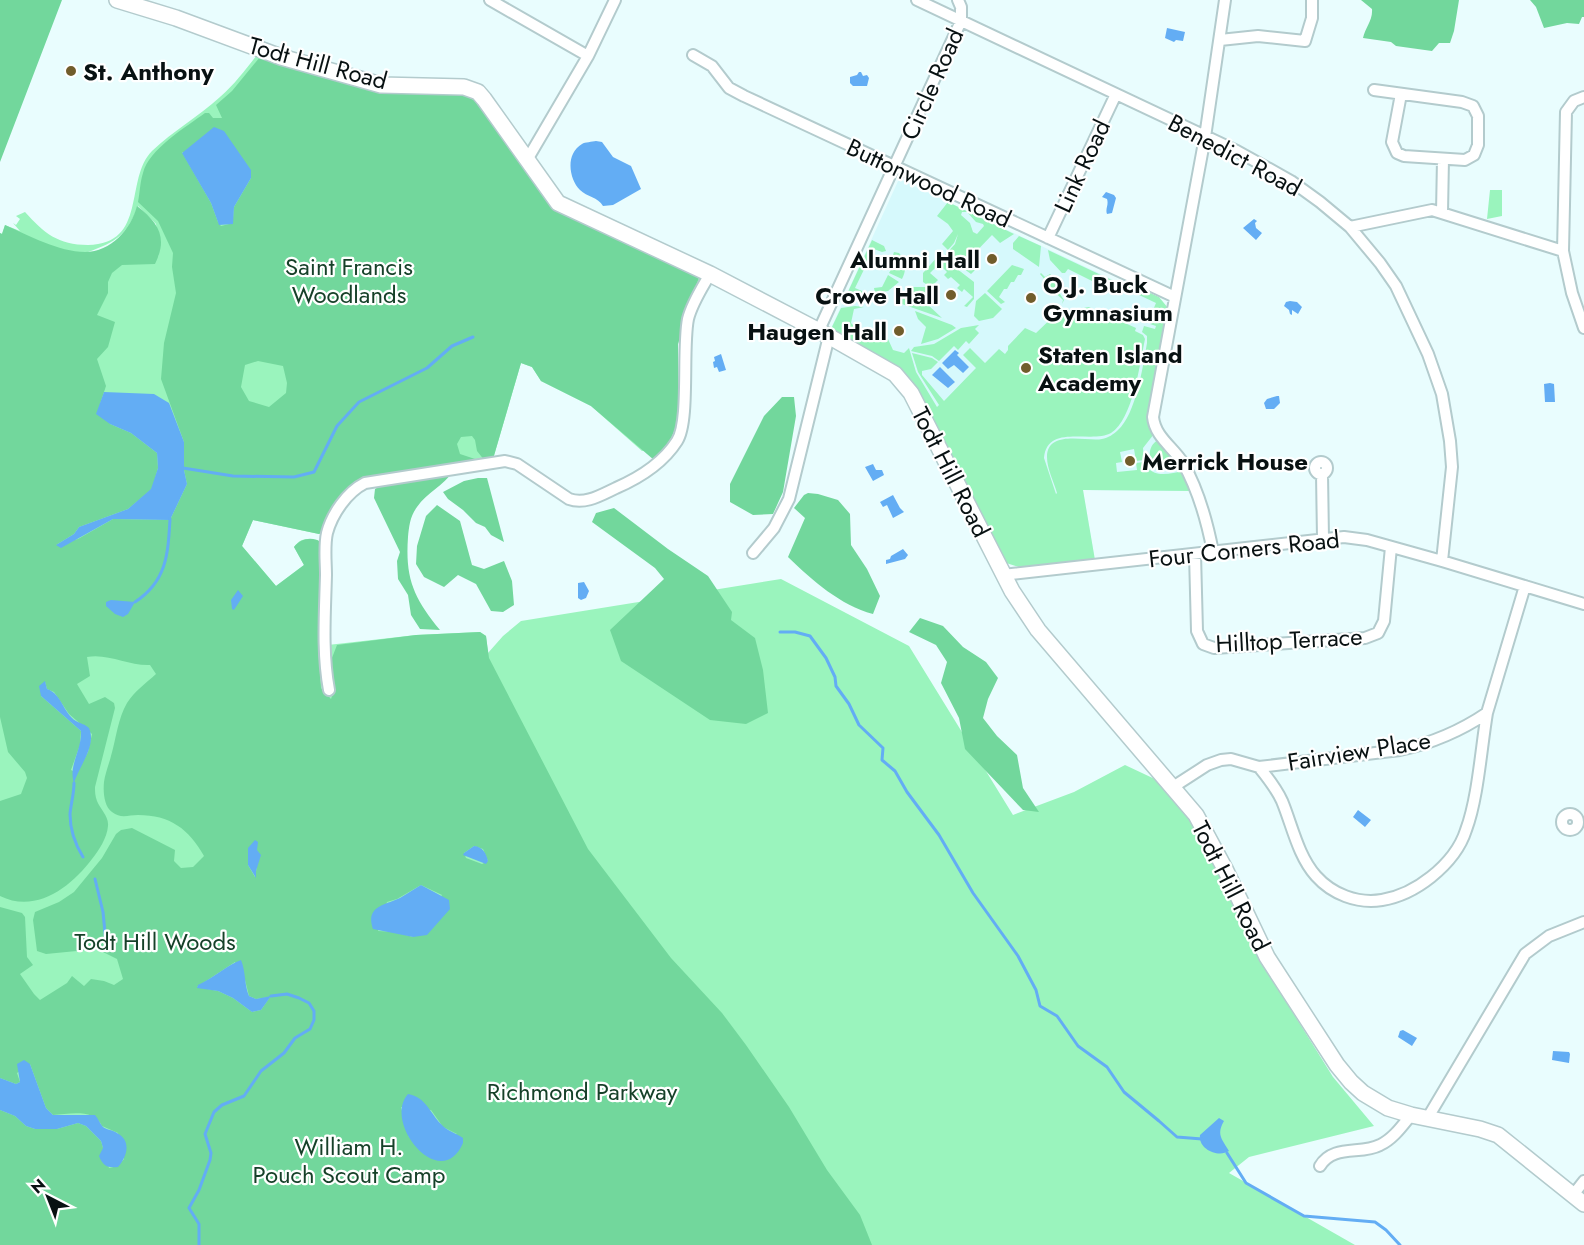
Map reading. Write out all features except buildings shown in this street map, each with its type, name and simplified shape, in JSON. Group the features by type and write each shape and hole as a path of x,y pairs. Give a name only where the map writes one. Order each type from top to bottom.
{"street":[{"name":"Todt Hill Road","path":"117,0 136,3 281,57 381,85 464,87 473,90 484,99 558,203 710,274 824,333 895,374 911,393 1003,575 1038,630 1196,815 1267,957 1337,1065 1363,1093 1388,1108 1498,1136 1578,1199"},
{"path":"490,0 588,56"},
{"path":"527,160 588,56 615,0"},
{"name":"Benedict Road","path":"917,0 1237,151 1291,181 1320,201 1350,227 1396,286 1431,363 1442,394 1452,467 1442,561"},
{"name":"Circle Road","path":"753,553 774,528 789,499 824,333 961,21 961,7 958,0"},
{"path":"1213,552 1209,529 1197,492 1182,461 1154,425 1153,417 1205,137 1225,0"},
{"path":"1220,40 1258,36 1305,41 1312,18 1312,0"},
{"name":"Buttonwood Road","path":"693,55 712,66 725,83 736,92 1175,297"},
{"path":"1374,90 1468,103 1476,110 1478,146 1474,154 1465,160 1404,156 1395,151 1392,142 1401,94"},
{"name":"Link Road","path":"1048,238 1116,94"},
{"path":"1584,97 1574,101 1566,112 1563,251 1572,293 1584,328"},
{"path":"1442,212 1443,159"},
{"path":"1350,227 1422,211 1442,212 1563,251"},
{"path":"329,690 324,662 326,538 331,522 341,505 355,489 365,483 505,461 517,464 568,499 576,501 590,499 641,476 654,466 678,440 682,425 688,317 710,274"},
{"path":"1322,474 1323,538"},
{"name":"Four Corners Road","path":"1003,575 1344,537 1366,540 1442,561 1584,604"},
{"name":"Hilltop Terrace","path":"1195,554 1197,631 1203,644 1214,648 1365,638 1378,633 1384,621 1391,547"},
{"path":"1259,767 1281,800 1304,857 1315,874 1330,888 1354,900 1378,901 1392,898 1422,884 1449,859 1466,831 1472,811 1487,713 1525,586"},
{"name":"Fairview Place","path":"1173,788 1207,765 1221,760 1231,759 1259,767 1420,746 1448,736 1487,713"},
{"path":"1427,1119 1525,954 1549,936 1584,922"},
{"path":"1320,1166 1328,1156 1339,1152 1368,1150 1382,1145 1411,1115"},
{"path":"1578,1199 1584,1181"}],"shaded area":[{"name":"Staten Island Academy","path":"899,179 1156,300 1163,310 1141,417 1152,436 1178,461 1193,491 1083,490 1094,555 923,394 832,326"}],"green space":[{"path":"0,0 62,0 0,162"},
{"path":"1361,0 1459,0 1450,43 1439,43 1432,51 1363,38 1372,9"},
{"path":"1530,0 1584,0 1584,17 1579,24 1567,23 1544,28 1536,7"},
{"path":"257,55 336,81 383,90 474,100 543,192 700,279 678,344 679,390 669,443 642,451 591,406 541,381 532,367 521,363 493,459 382,474 362,479 319,534 253,520 242,546 276,586 304,565 294,547 304,539 318,540 322,563 319,646 416,635 480,632 486,636 488,653 521,621 781,579 909,646 1013,815 1074,792 1125,765 1159,781 1180,805 1197,830 1259,958 1333,1077 1374,1126 1249,1157 1229,1173 1355,1245 0,1245 0,233 2,234 5,225 20,231 13,223 16,225 20,219 16,216 25,212 45,232 68,243 88,245 107,242 119,234 132,208 144,163 152,151 220,97","holes":["138,206 156,224 158,257 88,252 106,245 125,231"]},
{"path":"260,57 336,81 383,90 462,94 482,107 543,192 699,277 678,344 678,423 669,443 654,460 591,406 541,381 532,367 521,363 493,459 485,461 477,451 472,436 461,437 457,444 460,454 475,459 478,463 382,474 362,479 323,533 253,520 242,546 276,586 304,565 294,547 297,544 311,539 322,543 318,647 321,688 331,699 334,690 330,663 337,645 416,635 480,632 486,636 489,658 588,849 671,958 722,1013 746,1045 789,1107 827,1170 860,1215 872,1245 0,1245 0,1110 15,1116 26,1126 35,1129 57,1129 78,1123 86,1126 101,1141 109,1168 118,1166 124,1159 118,1133 102,1126 98,1120 87,1114 53,1115 46,1108 30,1064 17,1073 20,1082 16,1084 0,1078 0,907 22,913 25,917 27,957 33,965 20,974 40,1000 67,983 72,976 84,986 91,979 114,985 123,979 117,959 97,949 46,954 37,951 33,920 35,912 59,902 74,892 121,830 132,828 175,850 174,861 181,868 193,867 204,856 192,838 177,825 149,816 118,815 107,806 104,782 121,715 133,695 156,674 150,665 103,657 87,657 90,676 77,684 89,704 105,697 114,703 115,708 95,787 97,801 108,822 106,835 97,852 74,879 52,895 27,902 13,901 0,896 0,801 21,794 27,778 25,772 8,752 0,717 0,233 2,234 5,225 54,246 85,252 103,248 119,238 130,223 137,206 156,225 161,246 155,264 122,265 112,273 108,282 108,293 97,315 115,322 108,347 97,359 106,386 100,404 110,424 131,433 157,453 158,468 152,489 128,509 79,527 74,534 56,545 78,539 113,519 170,520 187,484 184,470 184,442 161,379 164,343 176,293 172,267 173,253 158,221 138,202 143,173 153,155 169,139 205,113 209,113 213,118 222,118 216,105 232,91","holes":["182,152 251,178 234,207 233,218 229,224 221,226 211,203","258,361 283,366 287,383 286,393 269,407 249,401 241,387 245,365","45,682 47,689 54,692 69,714 92,734 88,752 77,773 71,770 80,745 81,731 41,696","474,846 483,849 488,861 482,864 466,858 464,853","249,853 258,860 255,877 248,865","421,885 442,895 413,937 395,932 378,931 387,902","235,962 245,980 249,996 256,999 270,997 261,1010 252,1012 233,998 218,991 197,987","401,1107 431,1110 443,1127 457,1134 409,1137"]},
{"path":"1490,190 1502,190 1502,216 1487,219"},
{"path":"948,202 1014,234 1000,243 992,235 968,260 976,269 971,274 945,255 955,244 958,234 948,250 942,244 953,231 937,216","holes":["962,212 967,212 976,222 984,226 977,234 961,215"]},
{"path":"1019,236 1041,246 1039,267 1013,249 1013,243"},
{"path":"872,240 884,246 886,251 874,249 855,288 863,294 846,296"},
{"path":"1048,250 1112,280 1108,286 1104,287 1068,269 1062,273 1050,260"},
{"path":"894,252 899,253 904,262 905,272 902,279 889,273 897,259 893,255"},
{"path":"939,255 974,282 974,299 967,307 964,306 973,297 964,289 962,292 957,288 960,285 951,277 948,279 944,275 947,272 939,264 930,273 938,280 934,284 923,282 923,273"},
{"path":"1012,265 1024,269 1007,289 1004,289 999,297 1005,302 1001,304 987,291"},
{"path":"1041,273 1045,277 1050,274 1062,285 1060,294 1064,300 1062,304 1063,300 1044,282"},
{"path":"888,275 899,282 888,291 875,293 874,288 882,287"},
{"path":"1119,280 1122,280 1123,285 1130,284 1159,297 1168,308 1148,414 1148,423 1154,434 1143,448 1144,460 1136,461 1134,449 1120,452 1122,462 1116,463 1117,472 1137,470 1136,463 1144,462 1151,471 1156,473 1184,471 1193,491 1083,490 1095,560 1019,567 1003,562 919,397 831,329 841,308 864,307 854,309 851,323 858,330 867,332 868,328 888,339 893,350 904,353 909,348 916,372 937,407 939,405 918,372 912,353 932,358 938,362 931,369 922,371 922,375 944,401 976,368 963,355 970,348 985,363 999,349 1005,354 1008,346 1025,328 1036,333 1057,313 1070,316 1078,309 1089,307 1136,328 1135,331 1143,335 1145,339 1134,390 1119,426 1103,436 1072,436 1053,441 1047,447 1044,458 1056,494 1047,462 1049,448 1060,440 1102,439 1113,434 1130,413 1138,389 1147,343 1147,336 1142,332 1144,326 1155,329 1156,326 1150,324 1156,303 1118,285"},
{"path":"912,287 934,287 937,290 926,303 942,318 902,304 901,299"},
{"path":"985,293 1002,309 993,318 979,321 974,316 976,301"},
{"path":"915,311 956,328 938,339 921,344 926,327 918,319"},
{"path":"979,325 975,329 979,333 969,344 966,341 958,350 954,346 939,361 932,356 911,351 914,347 934,344 961,328"},
{"path":"782,397 794,397 796,416 783,492 773,514 753,515 730,502 730,484 764,416"},
{"path":"1158,440 1178,464 1176,466 1158,469 1154,466 1150,458 1150,450"},
{"path":"453,471 421,502 409,525 407,552 413,587 424,608 440,630 420,629 411,615 408,595 398,579 397,561 400,552 374,498 375,489 385,483"},
{"path":"487,478 504,542 476,523 443,492 464,481"},
{"path":"808,493 838,500 850,514 851,545 867,569 880,596 873,614 838,598 788,557 805,518 794,508"},
{"path":"437,505 460,521 472,565 484,569 504,561 512,581 514,605 503,612 491,611 476,584 458,575 444,587 424,577 416,564 417,546 426,516"},
{"path":"614,508 708,576 732,612 731,620 755,638 763,670 768,713 746,724 710,720 621,661 610,630 664,579 655,568 592,522 596,513"},
{"path":"920,618 943,626 963,647 986,662 998,678 988,699 983,718 997,736 1017,755 1023,788 1039,812 1023,810 965,749 959,718 941,683 947,662 936,645 909,632"}],"water":[{"path":"1167,28 1185,32 1183,41 1174,42 1165,38"},
{"path":"859,72 869,78 867,86 853,86 850,83 850,77"},
{"path":"214,127 224,131 251,170 251,178 234,207 233,224 219,225 211,203 182,153"},
{"path":"602,142 613,157 631,166 641,189 613,205 603,206 580,190 571,173 571,160 577,148 583,143"},
{"path":"1106,192 1116,198 1112,213 1107,214 1107,199 1102,197"},
{"path":"1254,219 1257,221 1256,228 1262,233 1256,240 1243,228"},
{"path":"1290,301 1297,302 1302,307 1298,314 1292,310 1292,315 1290,314 1284,306"},
{"path":"955,350 969,367 963,373 954,365 948,369 942,363"},
{"path":"721,354 726,370 719,372 717,367 714,368 713,362 714,357"},
{"path":"940,367 955,382 948,388 932,375"},
{"path":"1544,384 1554,384 1555,402 1545,402"},
{"path":"104,392 154,394 169,403 184,442 184,470 187,484 170,520 113,519 61,548 56,545 74,534 79,527 128,509 151,489 158,468 157,453 131,433 110,424 96,414"},
{"path":"1279,396 1280,403 1274,409 1266,409 1264,403 1267,399"},
{"path":"873,464 876,470 882,470 884,475 873,481 865,467"},
{"path":"893,495 904,512 893,518 887,505 883,507 880,502"},
{"path":"903,549 908,555 905,559 886,564 886,560"},
{"path":"584,582 589,591 586,598 581,600 578,598 578,583"},
{"path":"238,590 243,596 234,610 231,600"},
{"path":"111,600 135,602 128,614 123,617 115,614 106,606 106,602"},
{"path":"45,681 47,689 56,695 72,718 89,728 91,735 89,749 74,783 73,770 81,731 41,696 39,686"},
{"path":"1358,810 1371,820 1365,827 1353,817"},
{"path":"255,840 258,842 257,850 261,855 256,878 248,865 248,848"},
{"path":"474,846 485,853 488,861 486,864 463,855"},
{"path":"421,885 449,900 450,909 427,935 413,937 373,929 371,921 374,911"},
{"path":"241,960 249,996 256,999 271,996 261,1010 252,1012 233,998 218,991 197,988 198,985"},
{"path":"1403,1030 1417,1038 1412,1046 1398,1037 1400,1031"},
{"path":"1553,1051 1569,1052 1569,1063 1552,1060"},
{"path":"24,1060 30,1064 46,1108 53,1115 95,1115 103,1127 122,1136 125,1140 126,1154 118,1167 108,1167 102,1162 99,1156 103,1148 101,1141 86,1126 78,1123 57,1129 35,1129 26,1126 15,1116 0,1110 0,1078 16,1084 20,1082 17,1064"},
{"path":"408,1094 419,1098 443,1126 463,1138 463,1143 453,1157 441,1161 429,1158 408,1136 403,1121 402,1107"},
{"path":"1219,1118 1224,1121 1220,1133 1229,1151 1225,1153 1210,1151 1200,1140 1200,1135"}],"waterway":[{"path":"183,468 233,476 294,477 314,472 337,426 359,402 427,368 452,346 473,337"},
{"path":"135,602 146,594 160,576 168,544 170,519"},
{"path":"780,632 795,632 810,636 826,658 835,677 836,686 849,704 859,725 883,748 882,760 895,771 907,792 939,835 973,893 1018,956 1036,990 1040,1006 1057,1016 1078,1046 1107,1067 1124,1092 1177,1137 1202,1139"},
{"path":"74,783 71,825 75,842 83,857"},
{"path":"95,879 103,912 106,943"},
{"path":"199,1245 199,1224 189,1208 199,1190 210,1160 211,1153 205,1134 214,1112 222,1105 244,1096 261,1071 284,1053 295,1038 310,1029 314,1020 314,1011 309,1003 287,994 271,996"},
{"path":"1227,1153 1246,1183 1304,1216 1375,1222 1400,1245"}],"place":[{"name":"St. Anthony","path":"71,71"},
{"name":"Alumni Hall","path":"992,259"},
{"name":"Crowe Hall","path":"951,295"},
{"name":"O.J. Buck Gymnasium","path":"1031,298"},
{"name":"Haugen Hall","path":"899,331"},
{"name":"Staten Island Academy","path":"1026,368"},
{"name":"Merrick House","path":"1130,461"}],"park label":[{"name":"Saint Francis Woodlands","path":"349,280"},
{"name":"Todt Hill Woods","path":"155,941"},
{"name":"Richmond Parkway","path":"582,1091"},
{"name":"William H. Pouch Scout Camp","path":"349,1160"}]}
